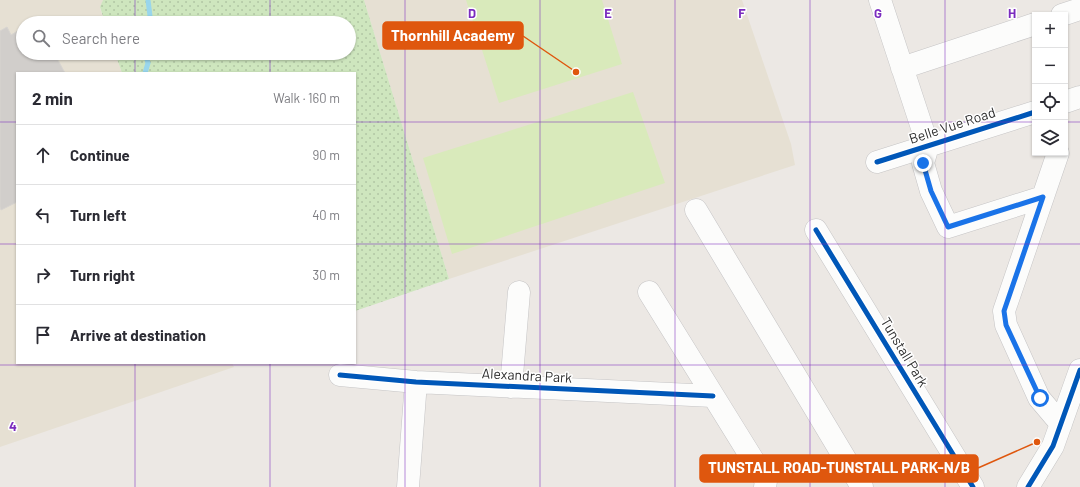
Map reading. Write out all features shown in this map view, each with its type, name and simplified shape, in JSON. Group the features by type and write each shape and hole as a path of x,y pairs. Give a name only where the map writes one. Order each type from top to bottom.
{"street":[{"path":"885,1 902,68 928,146 923,163 931,191 948,227 1043,197"},
{"path":"1068,13 1080,9"},
{"path":"902,68 1032,25"},
{"path":"1068,101 1080,97"},
{"name":"Belle Vue Road","path":"877,162 1032,113"},
{"path":"1057,156 1004,311 1006,325 1040,398 1061,424"},
{"path":"696,210 862,487"},
{"name":"Tunstall Park","path":"816,230 973,487"},
{"name":"Alexandra Park","path":"511,387 520,292"},
{"path":"649,292 766,481 765,487"},
{"path":"1028,487 1053,446 1080,370"},
{"name":"Alexandra Park","path":"340,375 416,382 713,396"},
{"path":"408,487 416,382"}],"shaded area":[{"path":"0,0 103,0 100,8 103,16 16,16 16,60 117,60 122,72 16,72 16,364 232,364 234,367 0,447"},
{"path":"364,0 742,0 791,144 795,165 449,279"}],"green space":[{"path":"103,0 364,0 449,279 356,311 356,72 122,72 117,60 356,60 356,16 103,16 100,7"},
{"path":"466,0 602,0 622,64 499,103"},
{"path":"633,92 665,183 452,254 423,158"}],"building":[{"path":"7,27 11,35 16,32 16,60 58,60 64,72 16,72 16,202 1,210 0,207 0,31"}],"waterway":[{"path":"148,0 150,16"},
{"path":"145,72 148,63 147,60"}],"cycle path":[{"path":"877,162 1032,113"},
{"path":"816,230 973,487"},
{"path":"1028,487 1053,446 1080,370"},
{"path":"340,375 416,382 713,396"}],"place":[{"name":"Thornhill Academy","path":"576,72"},
{"name":"TUNSTALL ROAD-TUNSTALL PARK-N/B","path":"1037,442"}],"route":[{"path":"923,163 931,191 948,227 1043,197 1004,311 1006,325 1040,398"}]}
